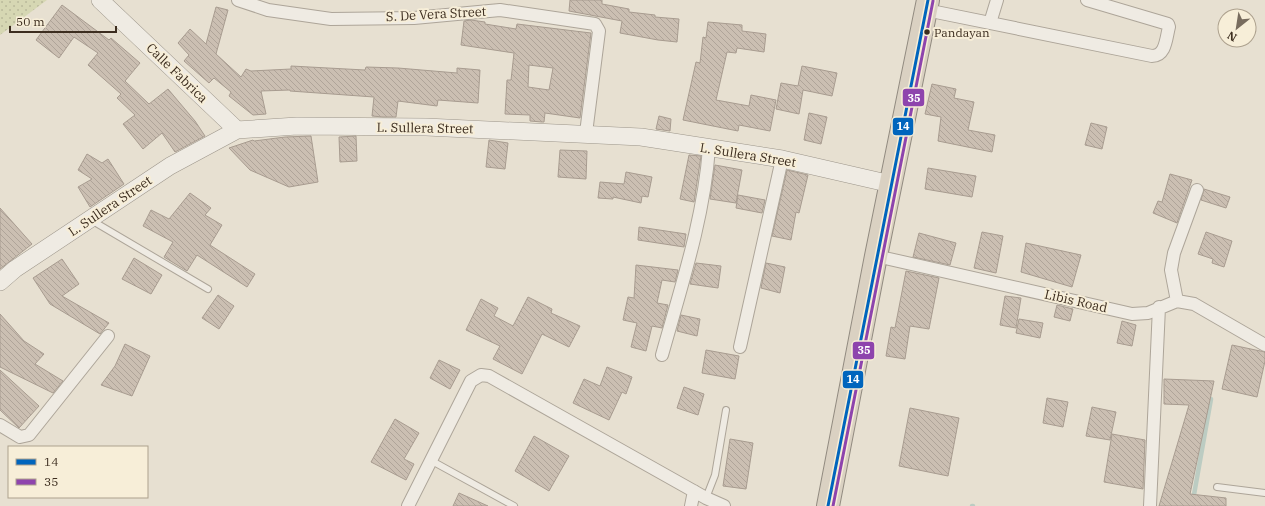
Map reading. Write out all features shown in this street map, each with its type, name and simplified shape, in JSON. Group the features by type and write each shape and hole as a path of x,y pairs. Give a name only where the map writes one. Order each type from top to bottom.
{"highway":[{"path":"828,506 876,256 927,5"}],"street":[{"name":"Calle Fabrica","path":"100,0 236,130"},
{"name":"S. De Vera Street","path":"238,0 268,10 331,19 414,18 500,10 595,24 600,31 586,133"},
{"path":"990,23 997,0"},
{"path":"927,5 990,23 1152,56 1158,56 1162,52 1169,27 1168,24 1087,0"},
{"name":"L. Sullera Street","path":"0,282 15,269 170,166 236,130 297,126 426,127 641,136 782,159 891,184"},
{"path":"662,355 687,266 707,176 709,148"},
{"path":"740,347 782,159"},
{"path":"1197,190 1174,253 1171,270 1177,301 1194,304 1265,343"},
{"name":"Libis Road","path":"876,256 1132,314 1148,313 1159,307 1177,301"},
{"path":"1150,506 1159,307"},
{"path":"0,425 20,437 29,435 108,336"},
{"path":"408,506 471,381 482,375 489,376 706,498 724,506"},
{"path":"691,506 694,491"}],"lane":[{"path":"89,219 208,289"},
{"path":"706,498 714,475 726,410"},
{"path":"432,461 514,506"},
{"path":"1217,487 1265,493"}],"green space":[{"path":"0,0 47,0 0,35"}],"building":[{"path":"570,0 602,0 602,4 629,9 629,12 655,15 655,17 679,19 677,42 620,33 622,21 569,11"},
{"path":"62,5 109,40 111,38 140,63 125,81 149,104 168,89 195,121 205,136 175,152 162,133 143,149 123,124 135,115 117,98 121,94 88,65 98,53 74,37 59,58 36,40"},
{"path":"216,7 228,10 216,54 241,77 246,69 251,71 291,69 291,66 365,70 366,67 398,68 457,73 457,68 480,70 478,103 438,100 437,106 398,101 396,117 383,117 372,116 374,97 290,90 261,91 266,114 253,115 229,96 231,92 214,78 209,83 184,61 189,55 178,43 190,29 206,44"},
{"path":"471,20 485,22 485,24 516,29 517,24 591,33 580,118 545,113 544,122 542,122 530,121 530,115 505,114 507,80 511,80 514,53 461,45 464,21","holes":["529,65 553,68 549,90 528,87"]},
{"path":"708,22 742,25 742,31 766,34 764,52 737,48 736,53 727,52 716,100 749,106 751,95 776,100 770,131 739,125 738,131 683,120 696,62 700,63 703,37 706,38"},
{"path":"802,66 837,73 832,96 803,90 799,114 776,109 781,83 798,86"},
{"path":"932,84 956,89 954,98 974,102 968,130 995,135 992,152 938,141 941,117 925,114"},
{"path":"809,113 827,117 821,144 804,140"},
{"path":"659,116 671,119 670,131 656,129"},
{"path":"1091,123 1107,127 1102,149 1085,145"},
{"path":"311,136 318,182 289,187 250,170 229,148 253,140"},
{"path":"356,136 357,161 340,162 339,137"},
{"path":"489,140 508,143 505,169 486,167"},
{"path":"560,150 587,151 586,179 558,177"},
{"path":"87,154 102,163 108,159 124,184 90,207 78,187 92,179 78,170"},
{"path":"689,155 701,156 694,202 680,199"},
{"path":"715,165 742,170 736,203 710,199"},
{"path":"928,168 976,176 972,197 925,189"},
{"path":"787,170 808,175 799,213 796,212 791,240 772,236"},
{"path":"626,172 652,177 648,197 642,196 641,203 613,197 613,199 598,198 600,182 624,184"},
{"path":"1170,174 1192,180 1177,223 1153,213 1158,201 1162,202"},
{"path":"1204,189 1230,197 1226,208 1201,200"},
{"path":"190,193 211,208 205,215 222,225 210,245 255,274 247,287 197,255 187,271 164,257 173,242 143,226 151,210 169,219"},
{"path":"738,195 765,200 762,213 736,208"},
{"path":"0,208 32,244 0,269"},
{"path":"639,227 686,234 684,247 638,240"},
{"path":"982,232 1003,236 996,273 974,268"},
{"path":"1206,232 1232,241 1224,267 1212,263 1213,259 1198,254"},
{"path":"919,233 956,243 950,265 913,257"},
{"path":"1026,243 1081,255 1072,287 1021,272"},
{"path":"134,258 162,275 151,294 122,279"},
{"path":"62,259 79,284 62,296 109,323 100,334 50,304 33,278"},
{"path":"696,263 721,266 718,288 690,284"},
{"path":"766,263 785,267 780,293 761,288"},
{"path":"636,265 678,270 675,282 662,280 657,303 668,305 662,328 652,326 646,351 631,347 637,323 623,320 628,297 634,298"},
{"path":"906,271 939,278 929,329 910,326 905,359 886,356 891,327 895,328"},
{"path":"218,295 234,306 219,329 202,318"},
{"path":"1005,296 1021,298 1016,328 1000,325"},
{"path":"528,297 552,309 551,313 580,326 569,347 542,334 522,374 493,359 500,346 466,330 481,299 498,308 494,316 513,326"},
{"path":"1057,305 1073,309 1070,321 1054,317"},
{"path":"0,314 24,341 44,354 35,364 63,381 53,393 0,367"},
{"path":"681,315 700,319 697,336 677,331"},
{"path":"1019,319 1043,323 1040,338 1016,333"},
{"path":"1122,321 1136,325 1132,346 1117,343"},
{"path":"125,344 150,356 132,396 101,385 115,366"},
{"path":"1232,345 1265,352 1265,361 1257,397 1222,389"},
{"path":"706,350 739,356 735,379 702,373"},
{"path":"439,360 460,370 450,389 430,378"},
{"path":"607,367 632,377 626,394 622,392 609,420 573,403 584,379 600,386"},
{"path":"0,370 39,406 19,428 0,410"},
{"path":"1164,379 1214,381 1190,494 1226,498 1226,506 1159,506 1189,405 1164,404"},
{"path":"684,387 704,394 698,415 677,408"},
{"path":"1047,398 1068,402 1063,427 1043,423"},
{"path":"1092,407 1116,412 1110,440 1086,436"},
{"path":"910,408 959,418 948,476 899,466"},
{"path":"395,419 419,433 404,459 414,464 406,480 371,462"},
{"path":"1112,434 1145,440 1143,489 1104,482"},
{"path":"534,436 569,456 549,491 515,471"},
{"path":"730,439 753,443 746,489 723,486"},
{"path":"459,493 488,506 453,506"}],"waterway":[{"path":"1192,506 1211,399"}],"transit line":[{"name":"14","path":"828,506 928,0"},
{"name":"35","path":"833,506 933,1"}],"place":[{"name":"Pandayan","path":"927,32"}]}
